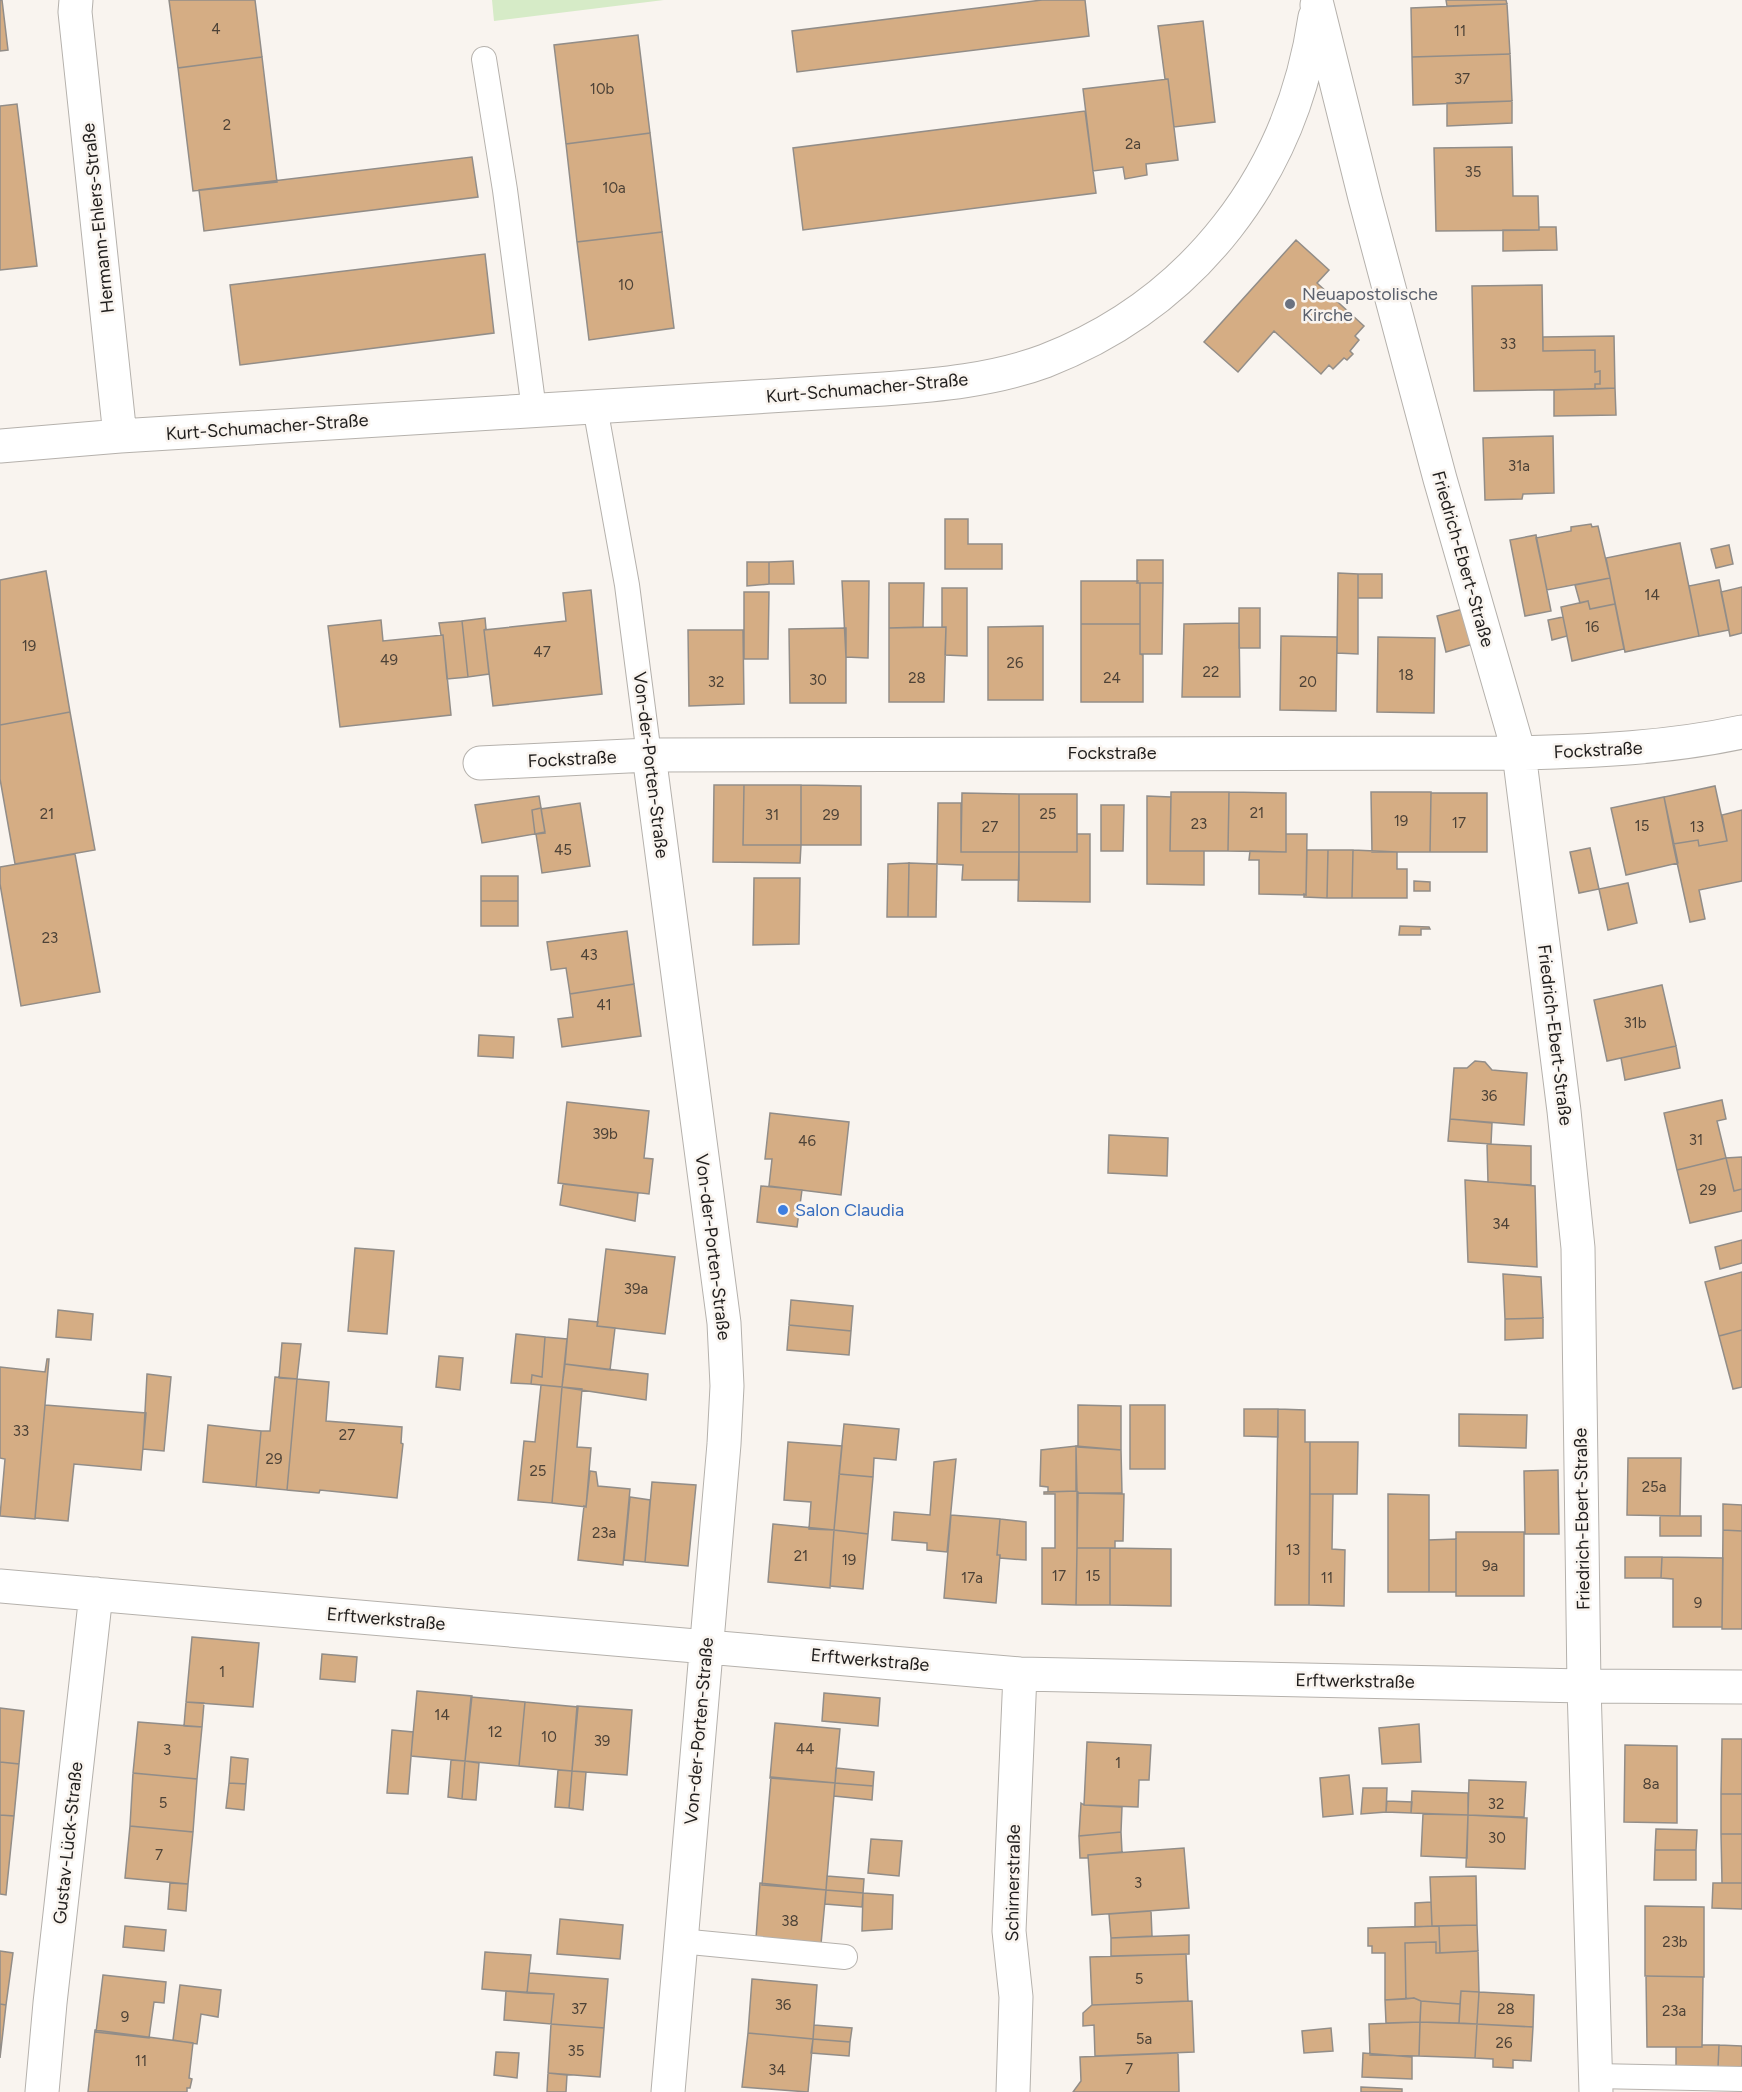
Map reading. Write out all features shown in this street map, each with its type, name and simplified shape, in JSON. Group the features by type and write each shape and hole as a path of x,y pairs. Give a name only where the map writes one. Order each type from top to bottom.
{"street":[{"name":"Hermann-Ehlers-Straße","path":"76,0 75,12 120,436"},
{"name":"Kurt-Schumacher-Straße","path":"0,446 120,436 942,384 993,376 1044,361 1091,340 1134,314 1171,286 1208,251 1243,207 1264,171 1296,94 1312,35 1317,3"},
{"name":"Friedrich-Ebert-Straße","path":"1317,3 1368,209 1443,490 1519,753 1564,1111 1578,1248 1584,1686 1595,2084"},
{"name":"Fockstraße","path":"480,763 649,755 1519,753 1623,750 1675,744 1742,732"},
{"name":"Von-der-Porten-Straße","path":"649,755 724,1323 727,1386 668,2092"},
{"name":"Erftwerkstraße","path":"0,1586 1020,1674 1584,1686 1742,1687"},
{"name":"Gustav-Lück-Straße","path":"42,2092 96,1594"},
{"name":"Schirnerstraße","path":"1013,2092 1016,1997 1009,1930 1020,1674"}],"lane":[{"path":"484,59 505,190 534,410"},
{"name":"Von-der-Porten-Straße","path":"595,407 628,596 649,755"},
{"path":"680,1941 845,1957"},
{"path":"1595,2084 1742,2079"}],"green space":[{"path":"492,0 664,0 494,21"}],"building":[{"path":"0,0 2,0 8,50 0,51"},
{"path":"169,0 255,0 262,57 178,68"},
{"path":"1042,0 1085,0 1089,36 797,72 792,31"},
{"path":"1446,0 1506,0 1507,4 1447,6"},
{"path":"1507,4 1510,54 1412,57 1411,8"},
{"path":"1203,21 1215,122 1174,127 1158,26"},
{"path":"638,35 650,133 566,144 554,45"},
{"path":"1510,54 1512,101 1413,105 1412,57"},
{"path":"262,57 277,182 193,191 178,68"},
{"path":"1168,79 1178,160 1146,164 1147,175 1125,179 1123,167 1093,171 1083,89"},
{"path":"1512,101 1512,123 1447,126 1447,103"},
{"path":"17,104 37,266 0,270 0,106"},
{"path":"1085,111 1096,193 803,230 793,148"},
{"path":"650,133 662,232 577,242 566,144"},
{"path":"1512,147 1513,196 1538,196 1539,230 1436,231 1434,148"},
{"path":"472,157 478,197 204,231 199,190"},
{"path":"1539,227 1556,227 1557,250 1503,251 1503,230 1539,230"},
{"path":"662,232 674,328 589,340 577,242"},
{"name":"Neuapostolische Kirche","path":"1296,240 1329,270 1317,283 1364,326 1355,336 1359,340 1350,351 1353,354 1347,360 1344,358 1333,369 1329,365 1321,374 1274,331 1238,372 1204,342"},
{"path":"485,254 494,333 240,365 230,285"},
{"path":"1542,285 1543,351 1595,350 1595,372 1600,371 1600,384 1595,384 1595,389 1474,391 1472,286"},
{"path":"1614,336 1615,388 1595,389 1595,384 1600,384 1600,371 1595,372 1595,350 1543,351 1543,337"},
{"path":"1615,388 1616,415 1554,416 1554,390"},
{"path":"1553,436 1554,493 1523,494 1522,499 1485,500 1483,438"},
{"path":"945,519 968,519 968,544 1002,544 1002,569 945,569"},
{"path":"1591,524 1592,527 1598,526 1610,578 1547,590 1536,538 1571,531 1571,527"},
{"path":"1536,535 1551,611 1525,616 1510,540"},
{"path":"1680,543 1699,636 1625,652 1606,558"},
{"path":"1729,545 1733,564 1716,568 1711,549"},
{"path":"1137,560 1163,560 1163,583 1137,583"},
{"path":"793,561 794,584 769,584 769,562"},
{"path":"747,562 769,562 769,584 747,586"},
{"path":"46,571 70,712 0,725 0,580"},
{"path":"1338,573 1358,574 1358,654 1337,653"},
{"path":"1358,574 1382,574 1382,598 1358,598"},
{"path":"1610,578 1615,604 1590,609 1588,601 1580,603 1575,585"},
{"path":"1719,580 1729,630 1699,636 1689,586"},
{"path":"842,581 869,581 868,658 846,657"},
{"path":"1081,581 1138,581 1137,583 1140,583 1140,624 1081,624"},
{"path":"889,583 924,583 923,627 889,628"},
{"path":"1140,583 1163,583 1162,654 1140,654"},
{"path":"1742,587 1742,633 1730,636 1721,592"},
{"path":"942,588 967,588 967,656 945,655 946,627 942,627"},
{"path":"591,590 602,694 493,706 484,630 566,621 563,593"},
{"path":"744,592 769,592 768,659 744,659"},
{"path":"1588,601 1590,609 1615,604 1624,649 1572,661 1561,607"},
{"path":"1239,608 1260,608 1260,648 1239,648"},
{"path":"1463,609 1473,644 1446,652 1437,616"},
{"path":"1563,617 1567,636 1552,640 1548,620"},
{"path":"485,618 486,629 484,630 489,674 468,677 462,621"},
{"path":"381,620 383,641 443,635 451,715 340,727 328,626"},
{"path":"462,621 468,677 447,679 443,635 441,635 439,623"},
{"path":"1239,623 1240,697 1182,697 1184,624"},
{"path":"1081,624 1140,624 1140,654 1143,655 1143,702 1081,702"},
{"path":"1043,626 1043,700 988,700 988,627"},
{"path":"946,627 944,702 889,702 889,628"},
{"path":"846,628 846,703 790,703 789,629"},
{"path":"688,630 743,630 744,704 689,706"},
{"path":"1281,636 1337,637 1336,711 1280,710"},
{"path":"1378,637 1435,638 1434,713 1377,712"},
{"path":"70,712 95,850 15,864 0,779 0,725"},
{"path":"714,785 744,785 743,845 801,845 800,863 713,862"},
{"path":"744,785 801,785 801,845 743,845"},
{"path":"801,785 861,786 861,845 801,845"},
{"path":"1715,786 1727,841 1699,846 1698,840 1673,844 1664,797"},
{"path":"1171,792 1229,792 1228,851 1170,851"},
{"path":"1229,792 1286,793 1286,852 1228,851"},
{"path":"1371,792 1431,792 1430,852 1372,852"},
{"path":"962,793 1019,794 1019,852 961,852"},
{"path":"1431,793 1487,793 1487,852 1430,852"},
{"path":"1019,794 1077,794 1077,852 1019,852"},
{"path":"539,796 541,808 532,810 535,834 482,843 475,805"},
{"path":"1147,796 1171,797 1170,851 1204,851 1204,885 1147,884"},
{"path":"1664,797 1678,863 1626,875 1611,808"},
{"path":"580,803 590,866 542,873 536,834 545,833 541,809"},
{"path":"938,803 961,803 961,852 1019,852 1019,880 962,880 963,865 937,864"},
{"path":"1101,805 1124,805 1123,851 1101,851"},
{"path":"541,808 545,832 535,834 532,810"},
{"path":"1742,810 1742,881 1699,890 1705,919 1690,922 1673,844 1698,840 1699,846 1727,841 1722,815"},
{"path":"1077,834 1090,834 1090,902 1018,901 1019,852 1077,852"},
{"path":"1286,834 1307,834 1306,895 1259,894 1259,860 1249,860 1250,851 1286,852"},
{"path":"1590,848 1599,889 1579,893 1570,852"},
{"path":"1307,850 1328,850 1327,898 1304,897 1304,894 1306,895"},
{"path":"1328,850 1353,850 1352,898 1327,898"},
{"path":"1353,850 1397,852 1397,869 1407,869 1407,898 1352,898"},
{"path":"75,854 100,992 21,1006 0,884 0,867"},
{"path":"909,863 908,917 887,917 888,864"},
{"path":"909,863 937,864 936,917 908,917"},
{"path":"481,876 518,876 518,901 481,901"},
{"path":"754,878 800,878 799,944 753,945"},
{"path":"1414,881 1430,882 1430,891 1414,891"},
{"path":"1628,883 1637,923 1608,930 1599,889"},
{"path":"481,901 518,901 518,926 481,926"},
{"path":"1400,926 1429,927 1430,929 1421,929 1421,935 1399,935"},
{"path":"627,931 634,984 570,994 566,968 551,970 547,942"},
{"path":"634,984 641,1036 562,1047 558,1019 573,1017 570,994"},
{"path":"1662,985 1676,1046 1607,1061 1594,1000"},
{"path":"479,1035 514,1037 513,1058 478,1056"},
{"path":"1676,1046 1680,1068 1625,1080 1621,1058"},
{"path":"1475,1061 1485,1062 1492,1070 1527,1073 1524,1125 1450,1119 1454,1068 1467,1068"},
{"path":"1722,1100 1726,1119 1717,1121 1726,1158 1677,1170 1664,1113"},
{"path":"567,1102 649,1111 644,1158 653,1159 649,1194 558,1183"},
{"path":"770,1113 849,1122 841,1195 769,1186 772,1159 765,1159"},
{"path":"1450,1119 1492,1123 1491,1144 1448,1141"},
{"path":"1109,1135 1168,1138 1167,1176 1108,1173"},
{"path":"1487,1144 1531,1146 1531,1185 1488,1182"},
{"path":"1742,1157 1742,1189 1734,1191 1726,1158"},
{"path":"1726,1158 1734,1191 1742,1189 1742,1211 1690,1223 1677,1170"},
{"path":"1465,1180 1535,1186 1537,1267 1468,1262"},
{"path":"563,1184 638,1193 635,1221 560,1205"},
{"path":"761,1186 802,1190 797,1227 757,1222"},
{"path":"1742,1240 1742,1263 1720,1269 1715,1247"},
{"path":"355,1248 394,1251 387,1334 348,1331"},
{"path":"606,1249 675,1257 665,1334 597,1326"},
{"path":"1742,1272 1742,1330 1719,1336 1705,1282"},
{"path":"1503,1274 1541,1277 1543,1318 1505,1319"},
{"path":"791,1300 853,1306 851,1331 789,1325"},
{"path":"58,1310 93,1314 91,1340 56,1337"},
{"path":"1543,1318 1543,1338 1505,1340 1505,1319"},
{"path":"569,1319 598,1322 597,1326 615,1328 610,1370 565,1364"},
{"path":"789,1325 851,1331 849,1355 787,1350"},
{"path":"1742,1330 1742,1387 1733,1389 1719,1336"},
{"path":"516,1334 545,1337 542,1377 532,1375 531,1384 511,1383"},
{"path":"545,1337 567,1339 562,1387 531,1384 532,1375 542,1377"},
{"path":"282,1343 301,1344 297,1379 279,1378"},
{"path":"439,1356 463,1358 460,1390 436,1387"},
{"path":"47,1359 49,1359 35,1519 0,1516 5,1459 0,1458 0,1367 45,1372"},
{"path":"565,1364 648,1374 646,1400 562,1387"},
{"path":"147,1374 171,1377 164,1451 143,1449"},
{"path":"275,1377 297,1379 287,1490 256,1487 261,1431 270,1431"},
{"path":"297,1379 329,1382 326,1421 402,1427 401,1443 403,1444 397,1498 320,1490 319,1493 287,1490"},
{"path":"541,1385 562,1387 552,1503 518,1500 524,1441 535,1442"},
{"path":"562,1387 582,1389 577,1447 591,1448 586,1507 552,1503"},
{"path":"45,1405 146,1413 141,1470 74,1464 68,1521 35,1518"},
{"path":"1078,1405 1121,1406 1121,1450 1078,1447"},
{"path":"1130,1405 1165,1405 1165,1469 1130,1469"},
{"path":"1244,1409 1278,1409 1278,1437 1244,1436"},
{"path":"1278,1409 1305,1410 1305,1442 1310,1442 1309,1605 1275,1605"},
{"path":"1459,1414 1527,1415 1526,1448 1459,1446"},
{"path":"844,1424 899,1429 896,1460 874,1458 873,1477 839,1474"},
{"path":"208,1425 261,1431 256,1487 203,1482"},
{"path":"788,1442 842,1446 834,1530 809,1529 811,1502 784,1500"},
{"path":"1310,1442 1358,1442 1357,1494 1310,1494"},
{"path":"1076,1446 1076,1491 1048,1492 1048,1487 1040,1486 1041,1450"},
{"path":"1076,1446 1121,1450 1122,1493 1077,1493"},
{"path":"1628,1458 1681,1458 1680,1516 1627,1515"},
{"path":"956,1459 947,1552 927,1550 927,1543 892,1540 894,1512 930,1515 934,1462"},
{"path":"1558,1470 1559,1534 1525,1534 1524,1471"},
{"path":"590,1471 596,1472 598,1486 630,1489 623,1565 578,1560"},
{"path":"839,1474 873,1477 868,1534 834,1530"},
{"path":"652,1482 696,1485 688,1566 645,1562"},
{"path":"1044,1492 1078,1492 1076,1605 1042,1604 1042,1548 1055,1548 1055,1494 1044,1494"},
{"path":"1077,1493 1124,1494 1123,1541 1115,1541 1115,1548 1077,1548"},
{"path":"1310,1494 1333,1494 1332,1549 1345,1550 1344,1606 1309,1605"},
{"path":"1388,1494 1429,1495 1429,1592 1388,1592"},
{"path":"630,1497 650,1500 645,1562 624,1560"},
{"path":"1723,1504 1742,1505 1742,1531 1723,1530"},
{"path":"951,1515 1000,1519 996,1603 944,1598"},
{"path":"1660,1516 1701,1516 1701,1536 1660,1536"},
{"path":"1000,1519 1026,1522 1026,1560 1000,1558 1000,1555 997,1555"},
{"path":"773,1524 834,1530 830,1588 768,1582"},
{"path":"834,1530 868,1534 863,1589 830,1586"},
{"path":"1723,1530 1742,1531 1742,1629 1722,1629"},
{"path":"1456,1532 1524,1532 1524,1596 1456,1596"},
{"path":"1456,1539 1456,1592 1429,1592 1429,1540"},
{"path":"1077,1548 1110,1548 1110,1605 1076,1605"},
{"path":"1110,1548 1171,1549 1171,1606 1110,1605"},
{"path":"1625,1557 1662,1557 1661,1578 1625,1578"},
{"path":"1662,1557 1723,1558 1722,1627 1673,1627 1673,1579 1661,1578"},
{"path":"192,1637 259,1643 253,1707 186,1702"},
{"path":"322,1654 357,1657 355,1682 320,1679"},
{"path":"417,1691 472,1696 465,1761 411,1756"},
{"path":"824,1693 880,1698 878,1726 822,1721"},
{"path":"471,1697 525,1702 519,1766 465,1761"},
{"path":"186,1702 204,1703 202,1727 184,1726"},
{"path":"525,1702 578,1707 572,1771 519,1766"},
{"path":"577,1706 632,1710 627,1775 572,1771"},
{"path":"0,1708 24,1711 19,1764 0,1762"},
{"path":"138,1722 202,1727 197,1779 133,1773"},
{"path":"775,1723 840,1729 835,1783 770,1778"},
{"path":"1419,1724 1421,1762 1382,1764 1379,1728"},
{"path":"392,1730 413,1732 408,1794 387,1793"},
{"path":"1722,1739 1742,1739 1742,1794 1721,1794"},
{"path":"1087,1742 1151,1745 1149,1780 1139,1780 1138,1807 1084,1805"},
{"path":"1625,1745 1677,1746 1677,1823 1624,1822"},
{"path":"231,1757 248,1759 246,1784 229,1783"},
{"path":"451,1760 465,1761 462,1799 448,1797"},
{"path":"465,1761 479,1763 476,1800 462,1799"},
{"path":"0,1762 19,1764 14,1816 0,1815"},
{"path":"836,1768 874,1772 873,1786 835,1783"},
{"path":"558,1770 572,1771 569,1808 555,1807"},
{"path":"572,1771 586,1772 583,1810 569,1808"},
{"path":"133,1773 197,1779 193,1832 130,1826"},
{"path":"1349,1775 1353,1814 1323,1817 1320,1778"},
{"path":"771,1777 835,1783 826,1890 762,1885"},
{"path":"1469,1780 1526,1782 1524,1817 1468,1815"},
{"path":"229,1783 246,1784 244,1810 226,1808"},
{"path":"835,1783 873,1786 872,1800 834,1796"},
{"path":"1363,1788 1387,1788 1386,1812 1361,1814"},
{"path":"1412,1791 1468,1793 1468,1815 1411,1813"},
{"path":"1721,1794 1742,1794 1742,1834 1721,1834"},
{"path":"1387,1801 1412,1802 1411,1813 1386,1812"},
{"path":"1081,1803 1122,1807 1121,1832 1079,1836"},
{"path":"1423,1814 1468,1815 1467,1858 1421,1856"},
{"path":"0,1815 14,1816 6,1895 0,1894"},
{"path":"1468,1815 1527,1818 1525,1869 1466,1867"},
{"path":"130,1826 193,1832 188,1884 125,1878"},
{"path":"1656,1829 1697,1830 1696,1850 1655,1850"},
{"path":"1121,1832 1122,1852 1088,1855 1088,1858 1080,1858 1079,1836"},
{"path":"1721,1834 1742,1834 1742,1883 1722,1883"},
{"path":"871,1839 902,1841 899,1876 868,1873"},
{"path":"1184,1848 1189,1908 1092,1915 1088,1855"},
{"path":"1655,1850 1696,1850 1696,1880 1654,1880"},
{"path":"827,1876 864,1879 863,1893 826,1890"},
{"path":"1476,1876 1477,1925 1432,1926 1430,1877"},
{"path":"170,1883 188,1884 186,1911 168,1909"},
{"path":"760,1883 826,1890 821,1944 756,1938"},
{"path":"1713,1883 1742,1883 1742,1909 1712,1908"},
{"path":"826,1890 863,1893 862,1907 825,1904"},
{"path":"863,1893 893,1895 892,1929 862,1931"},
{"path":"1431,1902 1432,1926 1415,1927 1415,1903"},
{"path":"1645,1906 1704,1907 1704,1977 1645,1976"},
{"path":"1151,1911 1152,1936 1111,1938 1109,1914"},
{"path":"560,1919 623,1925 620,1959 557,1954"},
{"path":"1477,1925 1478,1951 1440,1953 1439,1926"},
{"path":"125,1926 166,1930 164,1951 123,1947"},
{"path":"1439,1926 1440,1953 1436,1953 1436,1942 1405,1943 1406,1999 1385,2000 1385,1953 1372,1953 1372,1946 1368,1946 1368,1928"},
{"path":"1189,1935 1189,1954 1111,1956 1111,1938"},
{"path":"1436,1942 1436,1953 1478,1951 1479,1992 1461,1991 1460,2004 1406,1999 1405,1943"},
{"path":"0,1951 13,1953 6,2005 0,2004"},
{"path":"485,1952 531,1955 527,1993 482,1989"},
{"path":"1186,1954 1188,2001 1092,2005 1090,1957"},
{"path":"529,1973 608,1979 604,2028 551,2024 554,1994 527,1993"},
{"path":"103,1975 166,1982 164,2003 154,2002 149,2038 96,2032"},
{"path":"1646,1976 1703,1977 1702,2047 1647,2047"},
{"path":"752,1979 817,1985 813,2039 748,2033"},
{"path":"180,1985 221,1990 218,2017 201,2014 197,2044 173,2040"},
{"path":"506,1991 554,1994 551,2024 504,2020"},
{"path":"1461,1991 1479,1992 1477,2024 1459,2023"},
{"path":"1479,1992 1534,1995 1533,2027 1477,2024"},
{"path":"1414,1998 1421,2001 1420,2022 1386,2023 1385,2000"},
{"path":"1192,2001 1194,2052 1095,2056 1094,2025 1083,2026 1083,2013 1092,2005"},
{"path":"1421,2001 1460,2004 1459,2023 1420,2022"},
{"path":"0,2004 6,2005 0,2058"},
{"path":"1420,2022 1477,2024 1475,2058 1419,2056"},
{"path":"1420,2022 1419,2056 1370,2055 1369,2024"},
{"path":"551,2024 604,2028 600,2077 548,2073"},
{"path":"1477,2024 1533,2027 1531,2061 1513,2060 1513,2068 1493,2067 1493,2059 1475,2058"},
{"path":"814,2025 852,2028 850,2042 813,2039"},
{"path":"1331,2028 1333,2051 1304,2053 1302,2031"},
{"path":"95,2030 193,2043 190,2088 187,2088 187,2092 88,2092"},
{"path":"748,2033 813,2039 808,2092 742,2087"},
{"path":"813,2039 850,2042 849,2056 811,2053"},
{"path":"1702,2045 1719,2045 1718,2068 1676,2067 1676,2047 1702,2047"},
{"path":"1719,2045 1742,2046 1742,2069 1718,2068"},
{"path":"496,2052 519,2053 517,2078 494,2075"},
{"path":"1178,2053 1179,2092 1073,2092 1081,2081 1080,2057"},
{"path":"1363,2053 1412,2057 1412,2079 1362,2077"},
{"path":"548,2073 567,2075 566,2092 547,2092"},
{"path":"1361,2087 1402,2089 1402,2092 1361,2092"}],"place":[{"name":"Neuapostolische Kirche","path":"1290,304"},
{"name":"Salon Claudia","path":"783,1210"}]}
